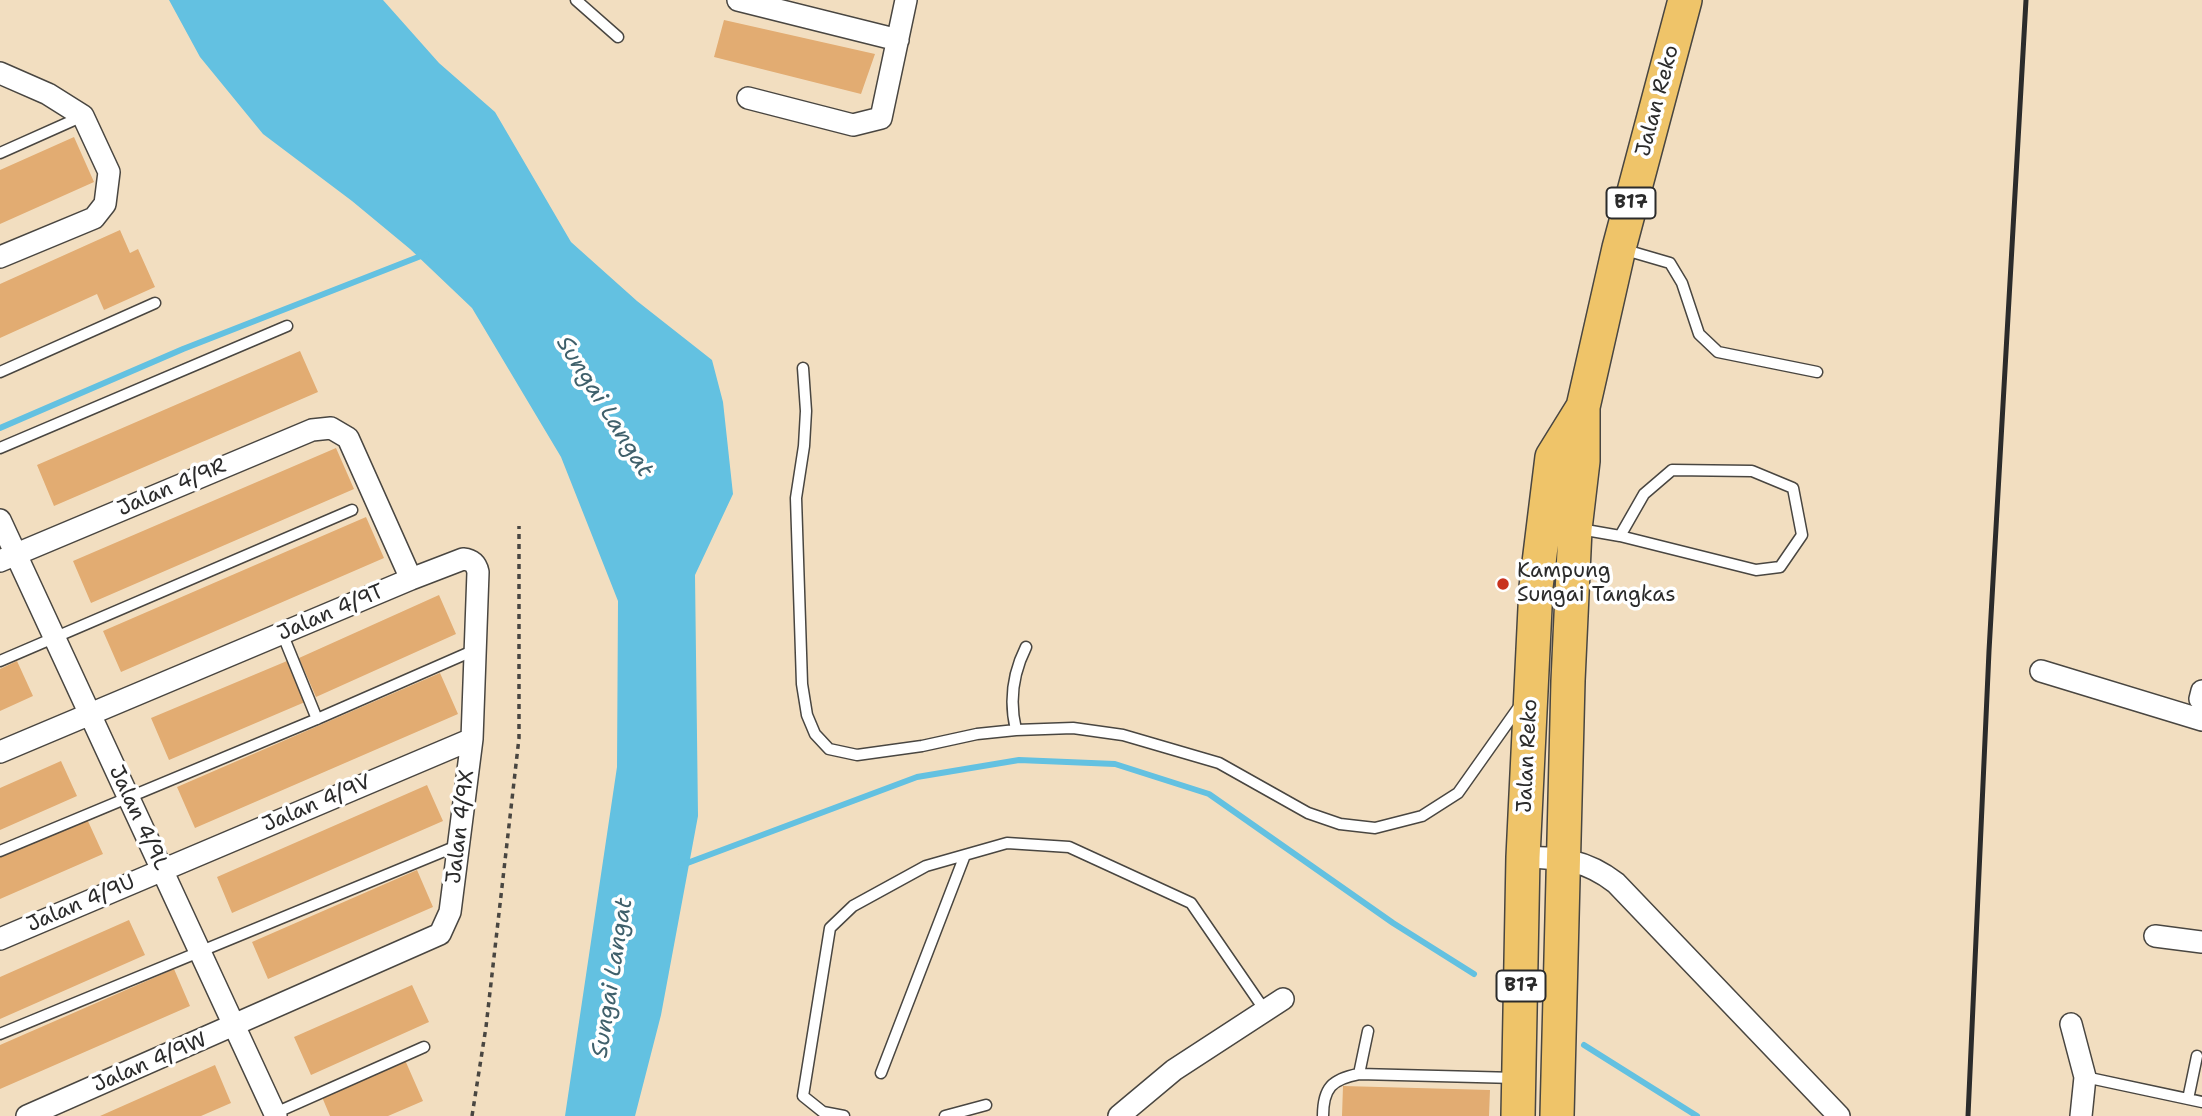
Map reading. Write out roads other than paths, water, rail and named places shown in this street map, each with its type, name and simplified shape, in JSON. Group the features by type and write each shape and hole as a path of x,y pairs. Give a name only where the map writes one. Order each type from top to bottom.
{"main road":[{"name":"Jalan Reko","path":"1557,1116 1575,529 1583,461 1583,407 1619,248 1685,0"},
{"name":"Jalan Reko","path":"1518,1116 1523,857 1536,587 1552,457 1583,407"}],"street":[{"path":"738,0 898,40"},
{"path":"748,98 853,125 881,118 906,0"},
{"path":"0,73 48,94 83,116 109,172 105,204 94,218 0,257"},
{"name":"Jalan 4/9R","path":"8,557 312,430 331,428"},
{"name":"Jalan 4/9T","path":"0,752 411,579 348,438 331,428"},
{"name":"Jalan 4/9L","path":"0,520 8,557 54,638 273,1115"},
{"name":"Jalan 4/9X","path":"234,1026 440,934 450,912 472,739 478,572 476,564 463,559 411,579"},
{"path":"2041,671 2201,703"},
{"name":"Jalan 4/9V","path":"162,869 472,739"},
{"path":"1523,857 1563,858 1585,864 1616,883 1839,1116"},
{"name":"Jalan 4/9U","path":"0,939 162,869"},
{"path":"2155,936 2202,942"},
{"path":"1119,1116 1174,1070 1283,999"},
{"path":"2071,1024 2085,1077 2081,1116"},
{"name":"Jalan 4/9W","path":"27,1116 234,1026"}],"lane":[{"path":"576,0 618,37"},
{"path":"0,153 83,116"},
{"path":"1619,248 1670,263 1682,284 1699,334 1718,352 1817,372"},
{"path":"0,372 155,303"},
{"path":"0,448 287,326"},
{"path":"803,368 806,411 796,498 802,684 807,715 815,734 830,749 857,755 922,746 977,734 1016,730 1073,728 1123,735 1219,763 1308,813 1340,824 1376,828 1422,816 1458,793 1531,690"},
{"path":"1575,529 1620,536 1756,570 1780,567 1802,535 1793,488 1752,471 1672,470 1644,494 1620,536"},
{"path":"0,661 352,510"},
{"path":"282,633 317,719"},
{"path":"1016,730 1011,711 1013,685 1020,658 1026,647"},
{"path":"0,851 477,649"},
{"path":"844,1116 823,1112 803,1096 831,928 853,906 926,866 1007,843 1069,846 1191,903 1266,1012"},
{"path":"0,1034 459,845"},
{"path":"881,1073 965,855"},
{"path":"1359,1074 1368,1031"},
{"path":"273,1115 424,1046"},
{"path":"2188,1099 2197,1056"},
{"path":"1323,1116 1326,1091 1343,1076 1359,1074 1519,1079"},
{"path":"2085,1077 2202,1102"},
{"path":"945,1116 986,1105"}],"water":[{"name":"Sungai Langat","path":"169,0 383,0 439,63 495,112 571,242 637,301 712,360 723,402 733,494 695,575 698,816 661,1015 635,1116 565,1116 617,767 618,601 561,457 472,308 410,249 263,134 200,57"}],"waterway":[{"path":"0,428 183,349 426,254"},
{"path":"682,865 917,777 1019,760 1115,764 1209,794 1393,923 1474,974"},
{"path":"1584,1045 1697,1116"}],"railway":[{"path":"1968,1116 1989,651 2026,0"}],"place":[{"name":"Kampung Sungai Tangkas","path":"1503,584"}]}
